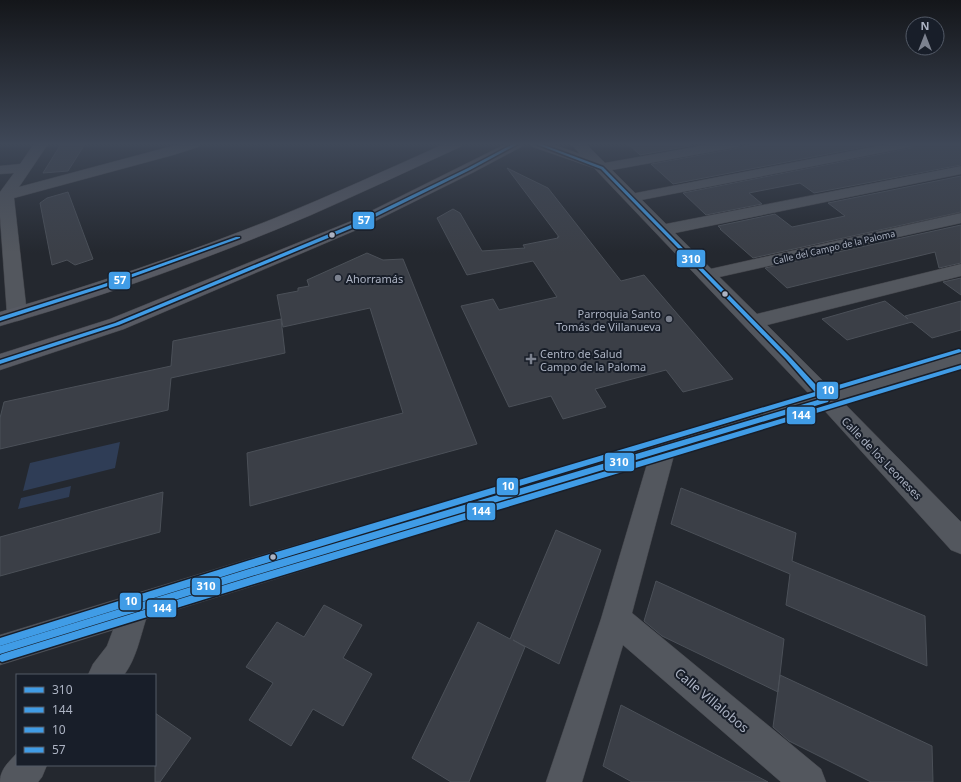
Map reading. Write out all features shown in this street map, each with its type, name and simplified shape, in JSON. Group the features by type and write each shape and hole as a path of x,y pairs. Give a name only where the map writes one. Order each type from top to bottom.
{"main road":[{"path":"0,319 103,286 255,232 326,203 375,180"},
{"path":"0,362 117,324 348,228 445,180"}],"street":[{"path":"15,180 3,197 17,314"},
{"path":"3,197 64,180"},
{"name":"Calle de los Leoneses","path":"614,180 752,322 961,541"},
{"path":"631,198 720,180"},
{"path":"663,230 909,180"},
{"name":"Calle del Campo de la Paloma","path":"706,275 961,218"},
{"path":"752,322 961,270"},
{"path":"0,650 252,572 961,359"},
{"path":"564,782 616,619 664,448"},
{"path":"105,674 119,656 135,609"},
{"name":"Calle Villalobos","path":"616,619 808,782"},
{"path":"15,782 29,766"}],"water":[{"path":"120,442 115,468 23,491 30,463"},
{"path":"71,486 69,497 18,509 21,498"}],"building":[{"path":"516,180 533,180 548,188 621,281 644,275 733,379 683,392 666,370 595,389 606,407 563,419 551,396 509,407 461,306 493,299 499,310 557,297 533,261 467,275 437,218 453,209 460,213 482,251 525,248 523,245 559,237"},
{"path":"669,180 691,180 673,184"},
{"path":"746,180 880,180 814,193 800,183 749,193 762,204 706,215 683,193"},
{"path":"939,180 961,180 961,212 753,258 718,226 775,214 792,227 845,216 828,203"},
{"path":"68,192 93,259 75,265 67,260 52,265 40,203 47,198"},
{"path":"961,225 961,263 939,268 935,252 787,288 765,268"},
{"path":"367,253 383,260 403,259 477,444 250,506 247,453 403,413 370,308 283,327 277,295 298,291 298,288 309,286 307,280"},
{"path":"961,278 961,295 943,282"},
{"path":"885,301 908,319 905,316 961,301 961,330 932,338 912,322 847,340 822,319"},
{"path":"281,319 285,353 171,378 168,410 0,449 0,418 4,402 171,366 173,341"},
{"path":"681,488 796,533 792,561 925,616 927,666 786,605 790,574 671,524"},
{"path":"163,492 160,532 0,576 0,537"},
{"path":"556,530 601,550 559,664 513,640 525,647 469,782 451,782 412,758 478,622 510,639"},
{"path":"656,581 784,639 778,692 662,636 644,621"},
{"path":"324,605 362,625 343,658 372,674 343,726 313,709 291,746 249,720 273,683 246,667 277,622 304,637"},
{"path":"780,675 932,746 933,782 871,782 789,741 773,727"},
{"path":"621,705 768,782 632,782 603,766"},
{"path":"156,714 191,738 160,782 155,782"}],"transit line":[{"name":"57","path":"0,362 117,324 355,225 446,180"},
{"name":"310","path":"614,180 788,358 826,400"},
{"name":"57","path":"0,319 103,286 238,238"},
{"name":"10","path":"0,642 250,564 959,351"},
{"name":"144","path":"2,658 254,580 961,367"},
{"name":"310","path":"0,650 252,572 826,400"}],"place":[{"name":"Ahorramás","path":"338,278"},
{"name":"Parroquia Santo Tomás de Villanueva","path":"669,319"},
{"name":"Centro de Salud Campo de la Paloma","path":"531,359"}]}
